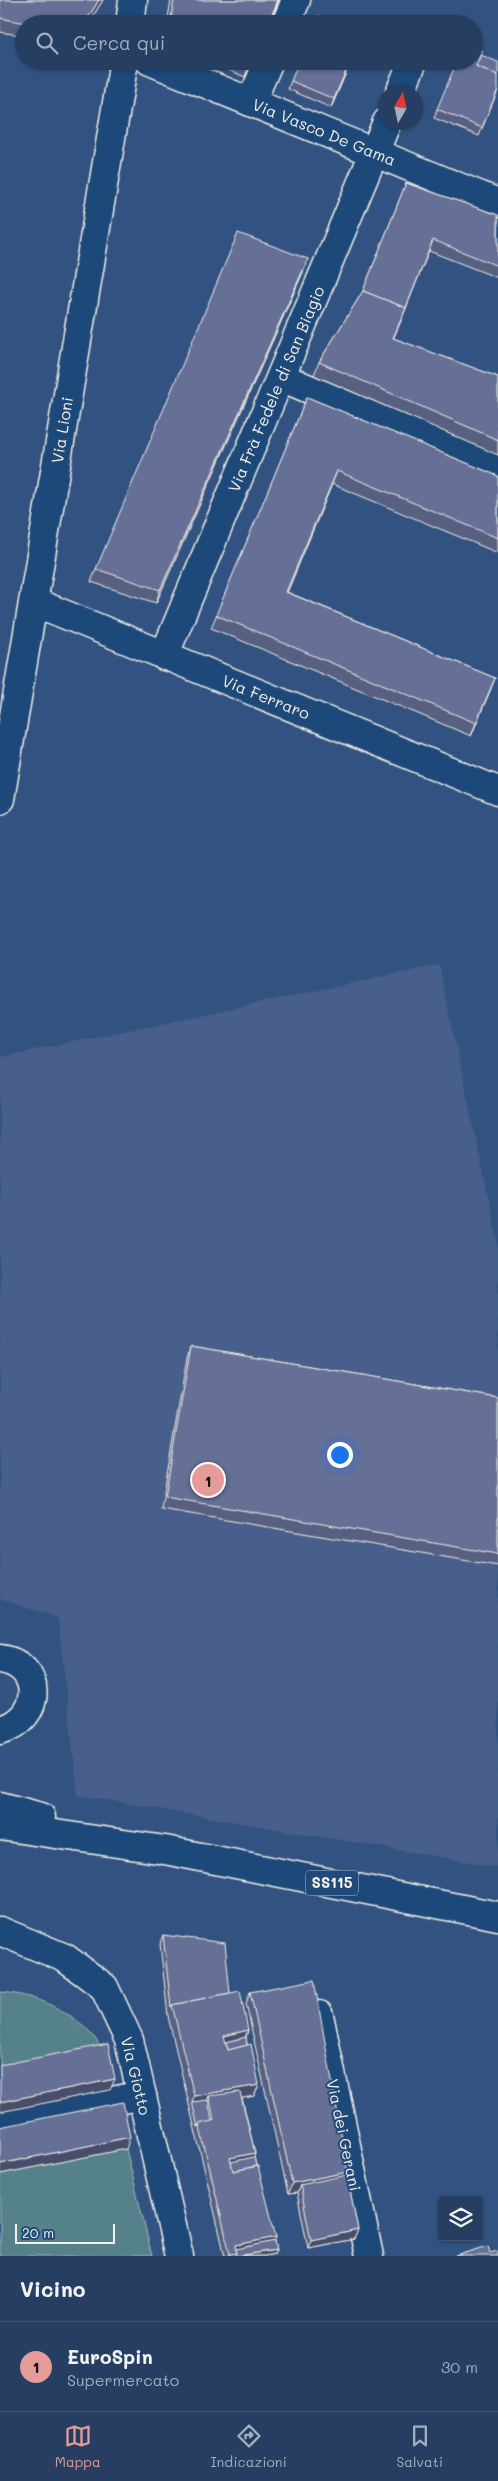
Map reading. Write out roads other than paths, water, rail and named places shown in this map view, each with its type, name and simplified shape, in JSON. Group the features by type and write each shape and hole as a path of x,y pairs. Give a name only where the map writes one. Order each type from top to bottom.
{"street":[{"path":"131,15 133,0"},
{"path":"290,15 296,0"},
{"name":"Via Lioni","path":"0,799 123,70"},
{"name":"Via Vasco De Gama","path":"172,70 375,151 498,203"},
{"path":"251,102 265,70"},
{"path":"403,85 409,70"},
{"name":"Via Frà Fedele di San Biagio","path":"164,656 384,130"},
{"path":"280,377 498,470"},
{"name":"Via Ferraro","path":"34,602 498,791"},
{"path":"0,1643 11,1664 32,1688 30,1710 22,1720 12,1727 0,1730"},
{"name":"SS115","path":"0,1806 165,1850"},
{"name":"SS115","path":"0,1826 165,1850 498,1916"},
{"name":"Via Giotto","path":"0,1931 65,1958 104,1987 129,2040 179,2256"},
{"name":"Via dei Gerani","path":"319,2015 369,2256"},
{"path":"0,2124 142,2095"}],"place":[{"name":"EuroSpin","path":"208,1480"}]}
